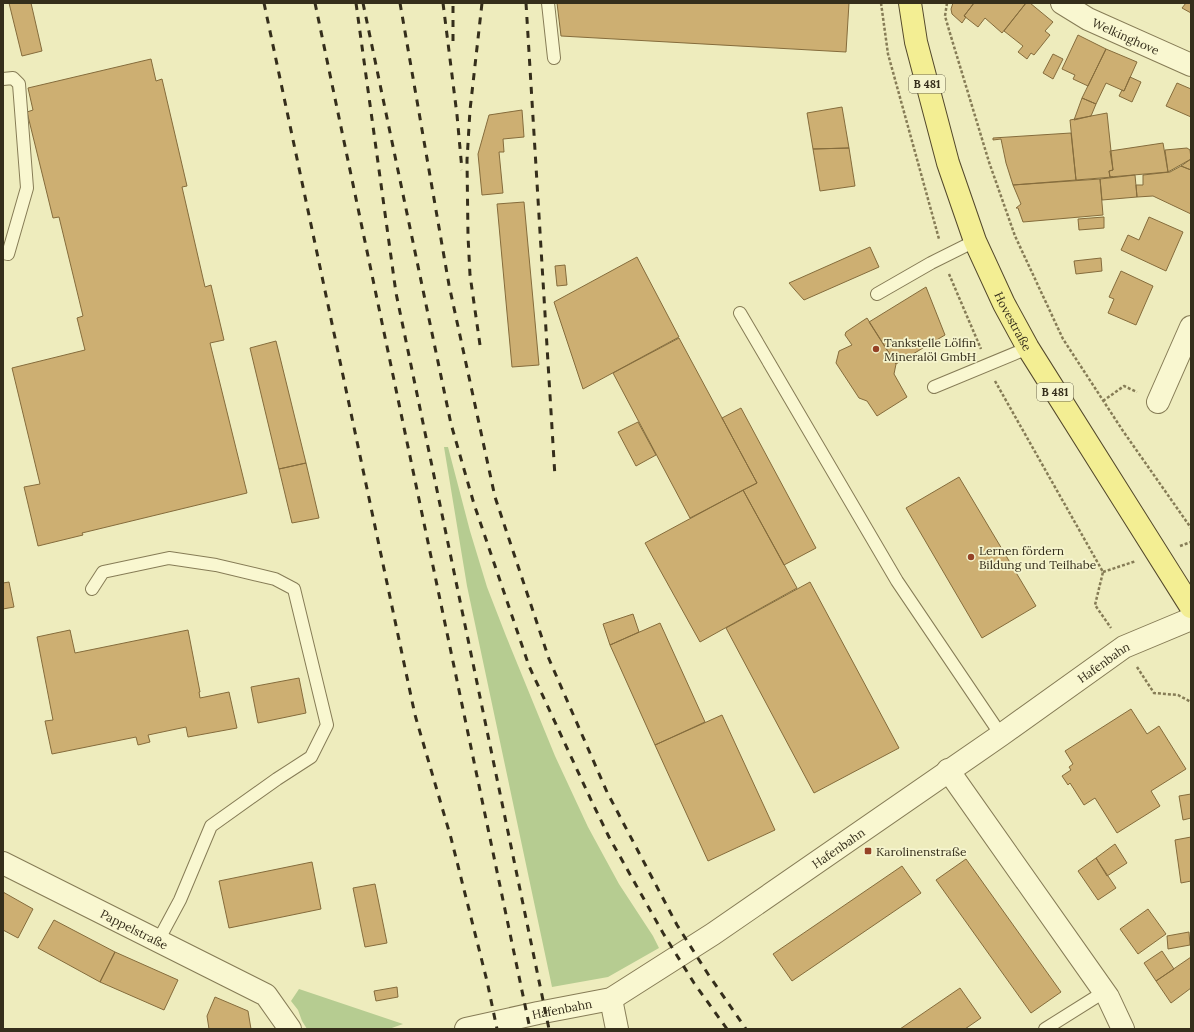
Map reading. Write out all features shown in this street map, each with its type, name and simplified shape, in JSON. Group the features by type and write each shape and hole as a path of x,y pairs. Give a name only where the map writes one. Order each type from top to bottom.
{"main road":[{"name":"Hovestraße","path":"910,3 916,42 948,163 975,241 1004,304 1028,348 1191,607"}],"street":[{"name":"Welkinghove","path":"1062,3 1088,19 1191,65"},
{"path":"1158,402 1191,327"},
{"name":"Hafenbahn","path":"466,1029 612,999 714,934 948,770 1001,735 1124,647 1191,619"},
{"path":"948,770 1104,992 1123,1029"},
{"name":"Pappelstraße","path":"3,863 266,995 290,1029"},
{"path":"612,999 617,1029"}],"lane":[{"path":"548,3 554,58"},
{"path":"3,79 13,78 19,84 27,188 8,254 3,253"},
{"path":"877,294 944,256 975,241"},
{"path":"740,313 897,581 1001,735"},
{"path":"934,388 1028,348"},
{"path":"92,589 103,572 169,558 216,565 275,579 294,589 327,725 311,757 277,779 211,826 180,900 158,941"},
{"path":"1045,1029 1104,992"}],"path":[{"path":"882,3 888,54 949,275 996,383 1103,572 1095,604 1101,613"},
{"path":"947,3 945,16 949,30 989,162 1015,236 1063,339 1103,401 1191,528"},
{"path":"1103,401 1124,386 1158,402"},
{"path":"1142,674 1154,692 1178,695 1191,702"}],"green space":[{"path":"444,447 448,447 470,531 487,587 555,756 588,827 619,884 653,936 659,948 608,977 552,987 467,586"},
{"path":"299,989 403,1024 389,1029 307,1029 298,1010 291,1001"}],"building":[{"path":"9,3 31,3 42,51 22,56"},
{"path":"557,3 849,3 846,52 561,36"},
{"path":"953,3 974,3 964,16 966,17 962,23 952,14 951,9"},
{"path":"974,3 1026,3 1002,33 985,18 978,27 964,16"},
{"path":"1026,3 1030,3 1053,22 1045,31 1050,35 1034,55 1031,53 1027,59 1018,52 1023,46 1004,31"},
{"path":"1186,3 1191,3 1191,13 1182,8"},
{"path":"1078,35 1106,49 1088,86 1073,79 1075,75 1062,69"},
{"path":"1106,49 1137,62 1124,91 1106,83 1096,104 1082,98"},
{"path":"1053,54 1063,59 1053,79 1043,73"},
{"path":"151,59 156,81 162,79 187,186 182,187 205,287 211,285 224,340 210,343 247,493 82,533 83,535 38,546 24,487 40,484 12,368 85,350 77,318 83,316 59,217 53,218 27,112 33,110 28,88"},
{"path":"1130,77 1141,82 1132,102 1119,96 1122,90 1124,91"},
{"path":"1177,83 1191,89 1191,117 1166,106"},
{"path":"1082,98 1096,104 1091,116 1074,120"},
{"path":"842,107 849,148 813,149 807,113"},
{"path":"522,110 524,137 503,139 504,152 499,152 503,193 482,195 478,154 489,115"},
{"path":"1107,113 1113,170 1109,171 1110,177 1113,177 1076,180 1070,120"},
{"path":"1071,133 1076,180 1013,185 1006,163 1001,139 993,140 993,138"},
{"path":"1163,143 1168,172 1110,177 1109,171 1113,170 1110,151"},
{"path":"849,148 855,186 820,191 813,149"},
{"path":"1187,148 1190,150 1191,159 1168,172 1165,150"},
{"path":"1191,159 1191,170 1181,166"},
{"path":"1181,166 1191,170 1191,214 1153,196 1137,197 1136,185 1143,185 1143,175 1170,172"},
{"path":"1135,175 1137,197 1102,200 1100,179"},
{"path":"1100,179 1103,215 1023,222 1018,208 1016,208 1021,204 1013,185"},
{"path":"524,202 539,365 512,367 497,204"},
{"path":"1104,217 1104,228 1079,230 1078,219"},
{"path":"1149,217 1183,232 1166,271 1121,250 1128,235 1139,240"},
{"path":"870,247 879,267 804,300 789,283"},
{"path":"637,257 679,337 583,389 554,302"},
{"path":"1101,258 1102,271 1076,274 1074,261"},
{"path":"565,265 567,285 557,286 555,266"},
{"path":"1121,271 1153,286 1136,325 1108,313 1114,299 1109,297"},
{"path":"926,287 945,335 896,364 869,322"},
{"path":"867,318 896,364 894,374 907,397 877,416 867,401 859,398 836,363 839,351 852,345 845,335 846,332"},
{"path":"679,338 757,483 690,518 613,373"},
{"path":"276,341 306,463 279,469 250,348"},
{"path":"741,408 816,548 784,565 743,490 757,483 722,418"},
{"path":"638,422 656,455 636,466 618,432"},
{"path":"306,463 319,518 292,523 279,469"},
{"name":"Lernen fördern Bildung und Teilhabe","path":"959,477 1036,606 982,638 906,508"},
{"path":"743,490 797,588 700,642 645,543"},
{"path":"9,582 14,607 3,609 3,583"},
{"path":"810,582 899,748 814,793 726,628"},
{"path":"633,614 639,632 610,645 603,624"},
{"path":"660,623 705,722 655,745 610,645"},
{"path":"70,630 75,653 188,630 200,698 229,692 237,728 188,737 186,727 148,735 150,742 138,745 136,737 52,754 45,721 53,720 37,637"},
{"path":"299,678 306,713 258,723 251,687"},
{"path":"1131,709 1147,734 1159,726 1186,769 1151,791 1160,806 1117,833 1095,798 1084,805 1070,783 1068,785 1062,776 1071,770 1069,767 1073,764 1065,751"},
{"path":"722,715 775,830 708,861 655,745"},
{"path":"1191,794 1191,818 1183,820 1179,796"},
{"path":"1191,837 1191,881 1181,883 1175,840"},
{"path":"1115,844 1127,863 1107,876 1096,858"},
{"path":"1096,858 1116,888 1098,900 1078,871"},
{"path":"966,859 1061,992 1031,1013 936,880"},
{"path":"312,862 321,909 229,928 219,881"},
{"path":"902,866 921,893 792,981 773,954"},
{"path":"375,884 387,943 365,947 353,888"},
{"path":"3,892 33,909 18,938 3,930"},
{"path":"1148,909 1166,934 1138,954 1120,929"},
{"path":"54,920 115,952 100,982 38,948"},
{"path":"1189,932 1190,945 1168,949 1167,936"},
{"path":"1162,951 1174,969 1156,981 1144,963"},
{"path":"115,952 178,980 164,1010 100,982"},
{"path":"1191,957 1191,988 1171,1003 1156,981"},
{"path":"397,987 398,997 376,1001 374,991"},
{"path":"960,988 981,1018 965,1029 900,1029"},
{"path":"215,997 248,1011 251,1029 209,1029 207,1016"}],"railway":[{"path":"264,3 415,715 451,838 487,981 497,1029"},
{"path":"315,3 530,1029"},
{"path":"356,3 396,293 549,1029"},
{"path":"363,3 451,424 474,504 529,666 609,837 663,933 694,983 727,1029"},
{"path":"400,3 449,285 495,497 549,659 607,792 677,925 708,974 746,1029"},
{"path":"443,3 457,115 462,170"},
{"path":"453,3 453,41"},
{"path":"480,345 470,275 467,160 470,110 482,3"},
{"path":"526,3 555,477"}],"place":[{"name":"Tankstelle Lölfin Mineralöl GmbH","path":"876,349"},
{"name":"Lernen fördern Bildung und Teilhabe","path":"971,557"},
{"name":"Karolinenstraße","path":"868,851"}]}
